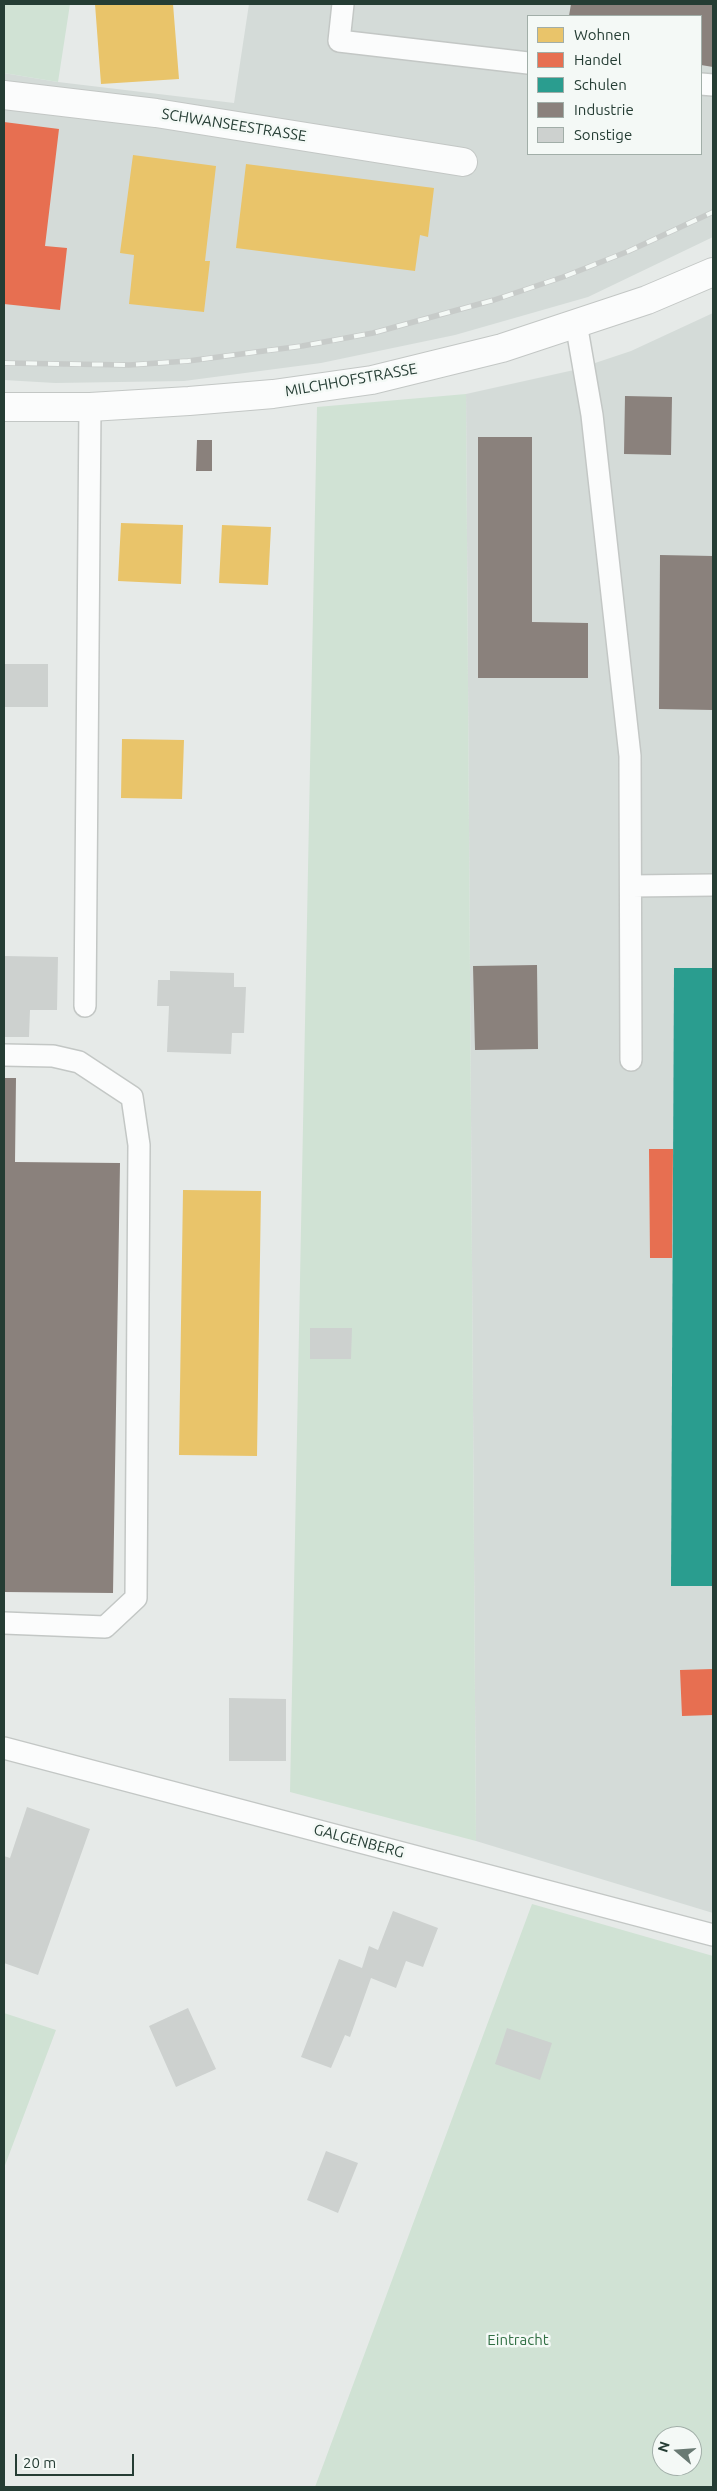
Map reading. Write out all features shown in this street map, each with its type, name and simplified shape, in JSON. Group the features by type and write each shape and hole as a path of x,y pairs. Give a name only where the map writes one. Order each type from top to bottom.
{"street":[{"name":"SCHWANSEESTRASSE","path":"4,95 156,113 463,162"},
{"name":"MILCHHOFSTRASSE","path":"4,407 90,408 273,394 372,380 502,348 647,300 713,272"}],"lane":[{"path":"343,4 339,41 527,63"},
{"path":"576,324 592,415 630,756 632,886 631,1060"},
{"path":"85,1006 90,408"},
{"path":"632,886 713,885"},
{"path":"4,1056 52,1056 79,1062 132,1097 139,1155 136,1598 105,1627 4,1623"},
{"name":"GALGENBERG","path":"4,1748 713,1935"}],"shaded area":[{"path":"249,4 713,4 713,237 588,297 455,335 321,363 184,381 55,383 4,380 4,73 58,82 234,103"},
{"path":"713,313 713,1913 476,1841 466,394 574,370 631,351"}],"green space":[{"path":"4,4 70,4 58,82 4,73"},
{"path":"466,394 476,1841 290,1792 317,407"},
{"name":"Eintracht","path":"532,1904 713,1956 713,2487 315,2487"},
{"path":"4,2013 56,2030 4,2168"}],"building: Wohnen":[{"path":"95,4 173,4 179,79 101,84"},
{"path":"133,155 216,166 205,261 210,261 204,312 129,304 134,255 120,253"},
{"path":"246,164 434,188 428,237 420,235 415,271 236,248"},
{"path":"121,523 183,525 181,584 118,581"},
{"path":"222,525 271,527 268,585 219,583"},
{"path":"122,739 184,740 182,799 121,798"},
{"path":"183,1190 261,1191 257,1456 179,1455"}],"building: Handel":[{"path":"4,122 59,129 45,246 67,248 60,310 4,304"},
{"path":"649,1149 673,1149 672,1258 650,1258"},
{"path":"713,1669 713,1715 682,1716 680,1670"}],"building: Schulen":[{"path":"674,968 713,968 713,1586 671,1586"}],"building: Industrie":[{"path":"571,4 713,4 713,67 702,65 702,15 569,15"},
{"path":"625,396 672,397 671,455 624,454"},
{"path":"478,437 532,437 532,622 588,623 588,678 478,678"},
{"path":"197,440 212,440 212,471 196,471"},
{"path":"660,555 713,556 713,710 659,709"},
{"path":"537,965 538,1049 475,1050 473,966"},
{"path":"4,1078 16,1078 15,1162 120,1163 113,1593 4,1592"}],"building: Sonstige":[{"path":"4,664 48,664 48,707 4,707"},
{"path":"4,956 58,957 57,1010 30,1010 29,1037 4,1037"},
{"path":"170,971 234,973 234,987 246,987 244,1033 232,1033 231,1054 167,1052 169,1006 157,1006 158,980 170,980"},
{"path":"310,1328 352,1328 351,1359 310,1359"},
{"path":"229,1698 286,1699 286,1761 229,1761"},
{"path":"27,1807 90,1829 38,1975 4,1963 4,1856 10,1858"},
{"path":"393,1911 438,1928 423,1967 406,1961 396,1988 371,1978 350,2037 345,2035 331,2068 301,2057 339,1959 362,1968 369,1946 378,1950"},
{"path":"188,2008 216,2069 176,2087 149,2026"},
{"path":"507,2028 552,2043 540,2080 495,2064"},
{"path":"326,2151 358,2163 338,2213 307,2200"}],"railway":[{"path":"4,363 129,365 188,361 302,346 373,333 494,300 563,277 629,251 713,212"}]}
